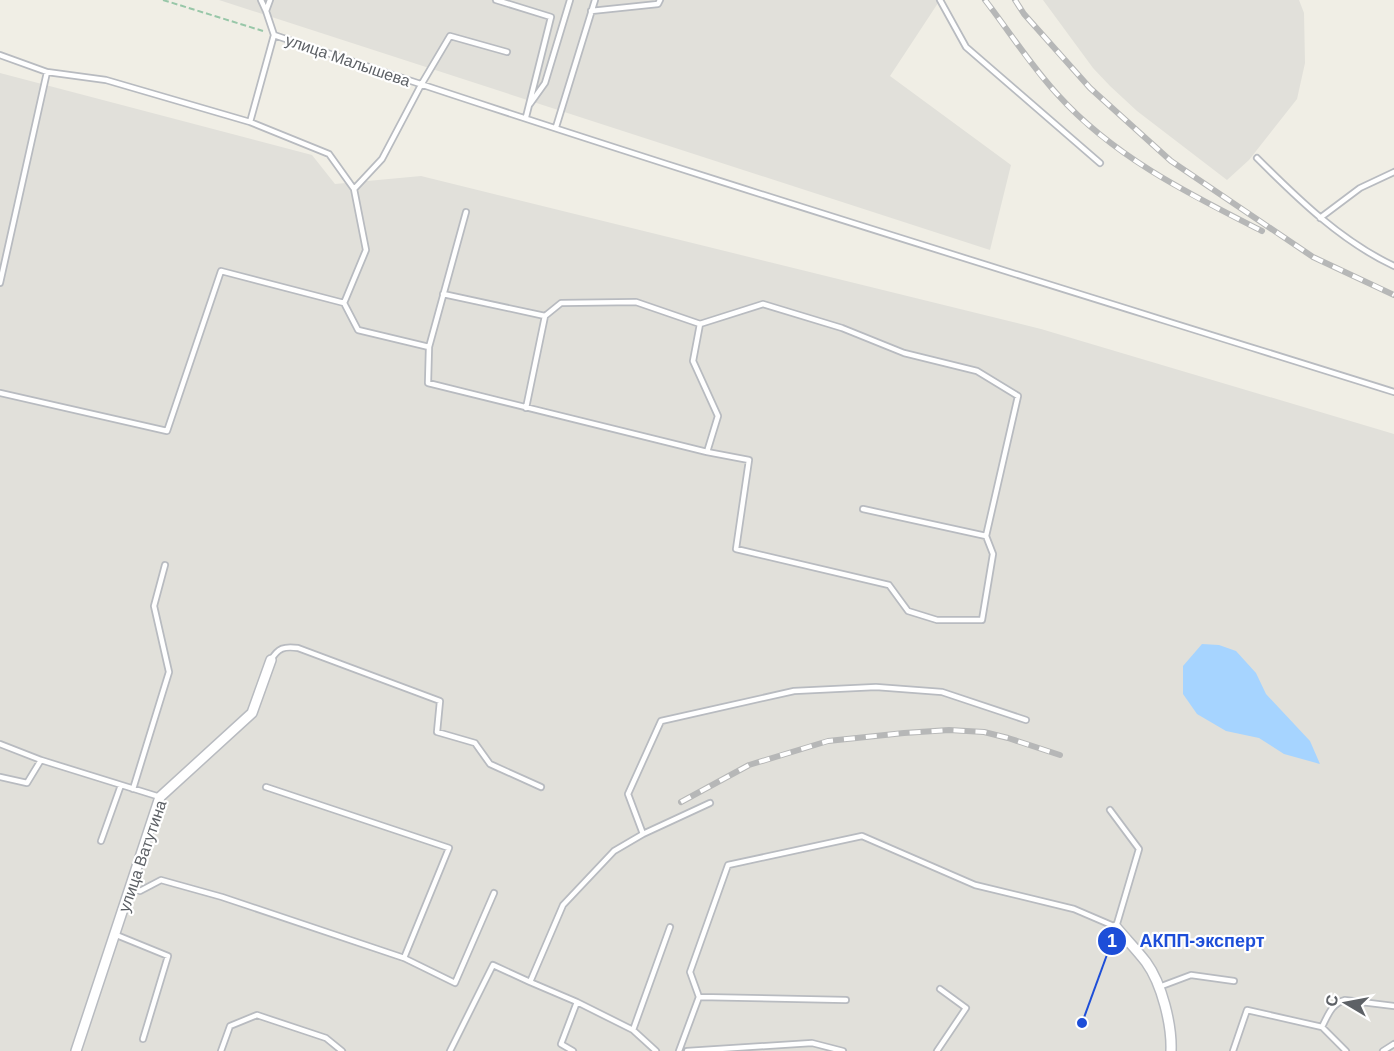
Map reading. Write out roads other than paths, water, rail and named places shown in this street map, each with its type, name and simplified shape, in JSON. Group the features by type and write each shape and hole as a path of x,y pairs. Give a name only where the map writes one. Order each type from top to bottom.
{"street":[{"name":"улица Ватутина","path":"76,1051 159,797 252,713 271,660"},
{"path":"1116,927 1148,964 1159,987 1172,1034 1171,1051"}],"lane":[{"path":"261,0 274,35"},
{"path":"266,10 270,0"},
{"path":"496,0 551,17 526,117"},
{"path":"529,106 545,83 570,0"},
{"path":"556,127 595,0"},
{"path":"591,11 658,4 660,0"},
{"path":"940,0 966,47 1100,163"},
{"name":"улица Малышева","path":"250,122 274,35 421,85 1394,392"},
{"path":"354,189 382,159 450,36 507,52"},
{"path":"0,55 47,72 106,80 250,122 329,154 354,189 366,249 344,303"},
{"path":"0,283 47,72"},
{"path":"1257,158 1320,218 1381,260 1394,266"},
{"path":"1320,218 1360,188 1394,172"},
{"path":"466,212 429,346 428,383 526,408 707,452 749,460 736,549 889,585 908,611 937,620 982,620 993,554 986,536 1018,396 977,371 904,352 842,328 763,304 700,324 636,302 561,303 545,316 526,408"},
{"path":"0,393 167,431 221,272 344,303 358,330 429,346"},
{"path":"443,294 545,316"},
{"path":"700,324 693,361 718,416 707,452"},
{"path":"863,509 986,536"},
{"path":"134,789 169,672 154,606 165,565"},
{"path":"271,660 276,651 284,646 298,648 440,701 437,732 475,743 490,764 541,787"},
{"path":"643,834 628,794 661,720 794,691 876,687 942,692 1026,720"},
{"path":"0,744 41,760 159,797"},
{"path":"0,777 27,783 41,760"},
{"path":"101,841 121,785"},
{"path":"266,788 449,848 404,958"},
{"path":"530,982 562,905 614,851 643,834 710,803"},
{"path":"679,1051 699,997 690,972 728,865 862,836 975,885 1074,909 1116,927 1139,849 1110,810"},
{"path":"130,888 140,891 161,880 222,897 404,958 455,982 494,893"},
{"path":"633,1030 670,927"},
{"path":"114,934 168,956 143,1039"},
{"path":"450,1051 493,965 577,1002 633,1030 656,1051"},
{"path":"1159,987 1191,975 1234,981"},
{"path":"937,1051 966,1008 940,988"},
{"path":"699,997 846,1000"},
{"path":"1322,1027 1333,1006 1338,1002 1345,1000 1394,1006"},
{"path":"573,1051 561,1044 577,1002"},
{"path":"1233,1051 1247,1010 1322,1027 1346,1051"},
{"path":"221,1051 230,1026 256,1015 326,1038 342,1051"},
{"path":"687,1051 812,1043 843,1051"},
{"path":"1383,1051 1394,1044"}],"water":[{"path":"1202,644 1219,645 1236,651 1256,673 1266,694 1310,741 1320,764 1284,754 1259,738 1226,731 1197,714 1183,694 1183,666"}],"railway":[{"path":"985,0 1048,84 1103,137 1128,156 1180,188 1262,231"},
{"path":"1015,0 1024,14 1090,88 1171,161 1313,257 1394,295"},
{"path":"681,802 749,765 828,741 949,730 984,732 1060,755"}],"place":[{"name":"АКПП-эксперт","path":"1082,1023"}]}
